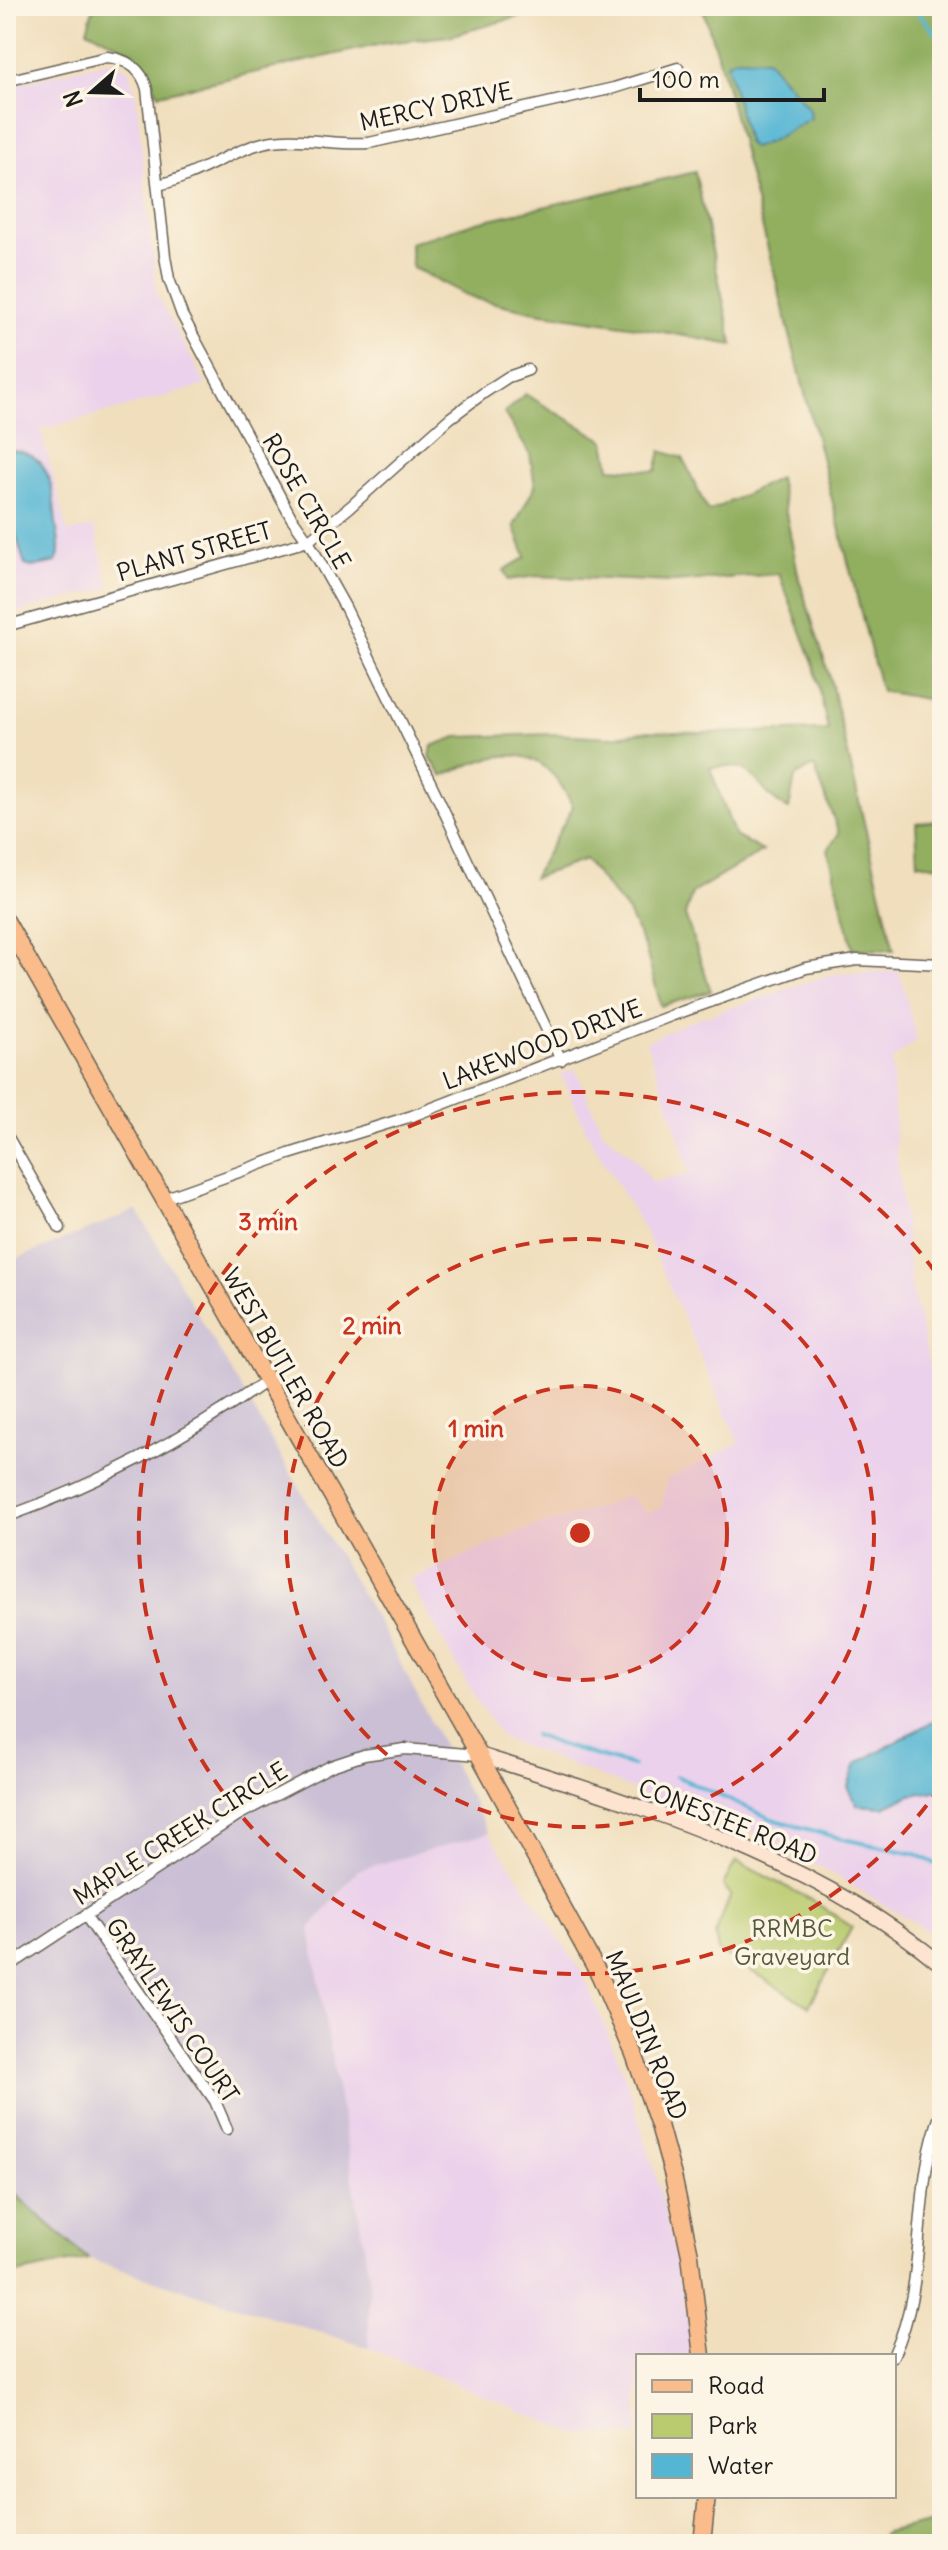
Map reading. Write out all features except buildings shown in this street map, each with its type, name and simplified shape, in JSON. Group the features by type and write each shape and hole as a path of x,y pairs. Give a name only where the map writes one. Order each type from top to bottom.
{"main road":[{"name":"WEST BUTLER ROAD","path":"8,929 479,1755"},
{"name":"CONESTEE ROAD","path":"479,1755 600,1794 765,1857 864,1907 942,1965"},
{"name":"MAULDIN ROAD","path":"479,1755 593,1963 634,2054 659,2125 688,2240 702,2354"},
{"path":"702,2544 707,2498"}],"street":[{"name":"ROSE CIRCLE","path":"6,81 107,57 131,64 143,77 147,89 165,256 169,279 182,315 278,494 345,607 561,1060"},
{"name":"MERCY DRIVE","path":"158,185 181,180 259,144 286,140 342,145 369,143 614,88 678,68"},
{"name":"PLANT STREET","path":"6,626 308,541 450,418 508,377 528,370"},
{"name":"LAKEWOOD DRIVE","path":"163,1199 289,1154 412,1116 673,1015 806,968 857,960 942,964"},
{"path":"6,1134 60,1228"},
{"path":"6,1517 107,1476 229,1406 266,1381"},
{"name":"MAPLE CREEK CIRCLE","path":"6,1968 238,1815 331,1766 362,1755 405,1749 479,1755"},
{"name":"GRAYLEWIS COURT","path":"85,1915 215,2101 227,2129"},
{"path":"894,2354 910,2304 928,2154 942,2111"}],"shaded area":[{"path":"109,61 129,70 136,93 157,295 206,385 41,430 68,532 94,527 110,588 6,615 6,87"},
{"path":"899,971 917,1040 892,1060 896,1147 912,1288 942,1422 942,1944 920,1926 777,1841 693,1813 502,1738 473,1694 409,1580 522,1531 601,1507 629,1495 647,1513 662,1507 667,1479 739,1443 644,1229 591,1140 561,1074 575,1069 603,1132 636,1159 652,1183 690,1174 646,1042 688,1022 832,974"},
{"path":"137,1210 386,1636 489,1833 358,1870 310,1929 369,2275 369,2348 88,2259 6,2186 6,1263"},
{"path":"489,1833 583,1974 626,2078 654,2168 690,2331 691,2354 636,2354 636,2436 576,2434 369,2348 369,2275 310,1929 358,1870"}],"green space":[{"path":"94,6 557,6 449,36 386,43 159,94 133,52 87,30"},
{"path":"702,6 942,6 942,702 881,691 723,73"},
{"path":"695,172 733,345 536,312 472,298 412,267 410,243 477,222"},
{"path":"525,394 605,441 610,468 656,471 661,451 683,458 708,512 779,478 799,579 830,678 894,950 853,949 828,850 839,833 814,766 795,777 789,809 777,802 748,772 727,766 710,768 735,836 763,851 692,893 685,915 711,991 661,1006 646,951 628,912 585,860 533,878 573,807 548,769 533,760 501,756 442,776 430,757 432,746 457,737 554,734 611,737 648,731 828,730 814,665 779,574 673,582 536,576 508,580 504,570 526,557 514,526 535,486 530,454 504,413"},
{"path":"942,820 942,866 918,863 916,823"},
{"name":"RRMBC Graveyard","path":"736,1861 810,1899 852,1927 809,2006 718,1951 715,1934 731,1895 723,1885"},
{"path":"6,2186 88,2259 6,2276"},
{"path":"942,2520 942,2544 873,2544 885,2533"}],"water":[{"path":"737,58 767,59 810,110 811,118 752,148 747,142 727,62"},
{"path":"13,450 36,459 48,477 59,544 56,562 32,567 25,565 6,502 6,451"},
{"path":"942,1716 942,1790 910,1795 884,1807 857,1805 848,1787 856,1764"}],"waterway":[{"path":"912,6 942,40"},
{"path":"534,1735 633,1766"},
{"path":"676,1776 772,1819 843,1839 916,1854 942,1867"}]}
